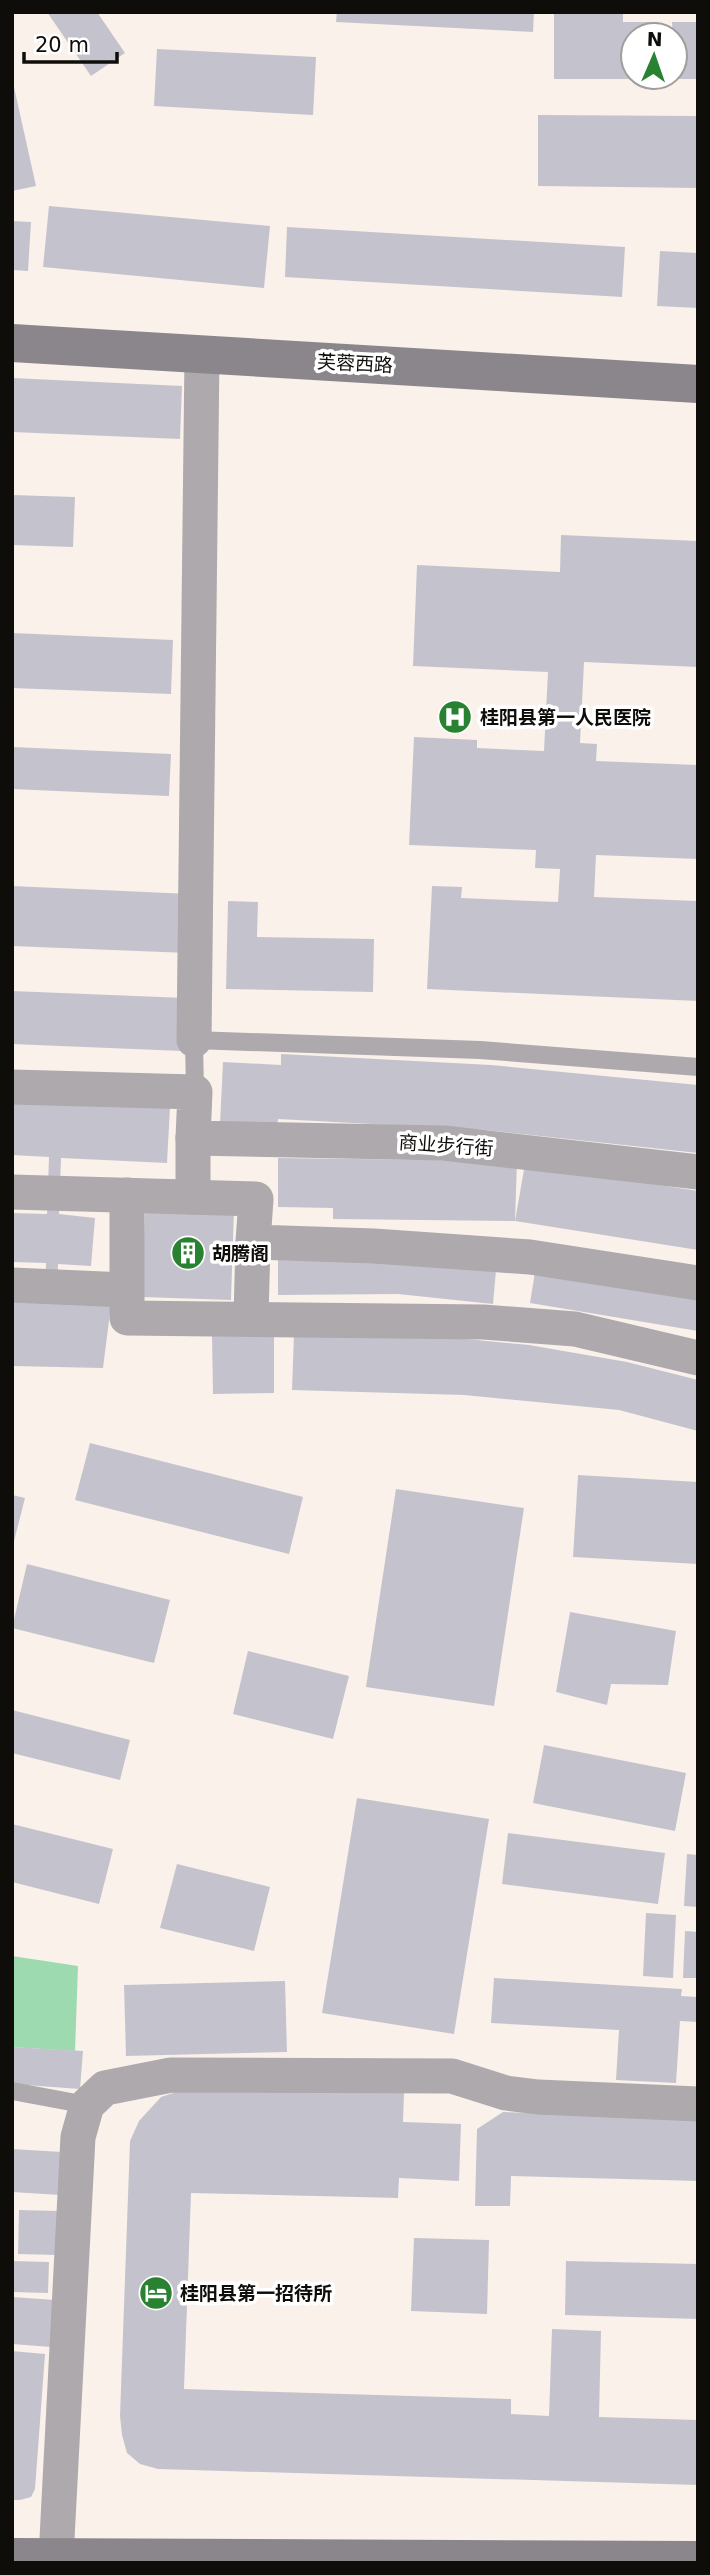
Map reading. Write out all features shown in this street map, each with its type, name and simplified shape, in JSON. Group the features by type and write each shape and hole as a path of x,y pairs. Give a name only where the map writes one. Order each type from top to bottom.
{"street":[{"name":"芙蓉西路","path":"12,343 698,384"},
{"path":"194,1040 202,354"},
{"path":"12,1087 195,1092 193,1197"},
{"name":"商业步行街","path":"194,1138 444,1143 698,1172"},
{"path":"12,1192 256,1199 251,1318"},
{"path":"127,1195 127,1318 483,1322 575,1329 698,1358"},
{"path":"253,1242 374,1246 530,1258 698,1283"},
{"path":"12,1285 127,1290"},
{"path":"56,2557 78,2137 87,2105 105,2088 171,2075 452,2076 506,2093 538,2097 698,2104"},
{"path":"12,2557 698,2560"}],"lane":[{"path":"195,1092 194,1040 480,1050 698,1068"},
{"path":"12,2091 87,2105"}],"green space":[{"path":"12,1956 78,1966 75,2051 12,2047"}],"building":[{"path":"47,12 97,12 125,53 91,76"},
{"path":"337,12 534,12 533,32 336,22"},
{"path":"554,12 623,12 623,21 619,21 619,79 554,79"},
{"path":"689,22 698,22 698,79 689,79"},
{"path":"157,49 316,57 313,115 154,106"},
{"path":"12,78 36,186 12,191"},
{"path":"538,115 698,116 698,188 538,186"},
{"path":"49,206 270,226 264,288 43,267"},
{"path":"12,221 31,222 28,271 12,270"},
{"path":"287,227 625,247 622,297 285,277"},
{"path":"660,251 698,253 698,308 657,306"},
{"path":"12,378 182,386 180,439 12,432"},
{"path":"12,495 75,497 73,547 12,545"},
{"path":"561,535 698,541 698,667 584,662 580,743 597,744 596,761 698,765 698,859 596,855 594,897 698,901 698,1001 427,989 432,886 462,887 461,898 558,902 560,869 535,868 536,850 409,845 414,737 477,740 477,748 544,751 548,672 413,666 417,565 560,572"},
{"path":"12,633 173,640 171,694 12,688"},
{"path":"12,747 171,754 169,796 12,789"},
{"path":"12,886 190,894 188,953 12,946"},
{"path":"228,901 258,902 257,937 374,939 373,992 226,989"},
{"path":"12,991 185,998 182,1051 12,1044"},
{"path":"281,1054 491,1065 698,1085 698,1153 485,1130 278,1119 277,1127 220,1124 223,1062 281,1065"},
{"path":"12,1099 170,1107 167,1163 61,1158 59,1214 95,1218 91,1266 58,1264 57,1301 111,1305 103,1368 12,1366 12,1297 45,1300 46,1263 12,1262 12,1213 47,1214 49,1157 12,1155"},
{"path":"278,1158 517,1161 515,1221 333,1219 333,1208 278,1207"},
{"path":"525,1164 698,1191 698,1250 515,1221"},
{"name":"胡腾阁","path":"145,1207 234,1210 231,1300 142,1297"},
{"path":"278,1260 397,1262 496,1270 493,1304 398,1294 278,1295"},
{"path":"535,1272 698,1298 698,1331 530,1303"},
{"path":"294,1334 466,1339 529,1345 627,1362 698,1380 698,1431 619,1410 464,1395 292,1390"},
{"path":"212,1336 274,1336 274,1393 213,1394"},
{"path":"90,1443 303,1497 289,1554 75,1500"},
{"path":"578,1475 698,1482 698,1564 573,1557"},
{"path":"396,1489 524,1508 494,1706 366,1687"},
{"path":"12,1495 25,1498 13,1545 12,1545"},
{"path":"27,1564 170,1600 154,1663 12,1628"},
{"path":"570,1612 676,1631 668,1685 611,1684 607,1705 556,1692"},
{"path":"248,1651 349,1676 333,1739 233,1714"},
{"path":"12,1710 130,1740 120,1780 12,1753"},
{"path":"544,1745 686,1773 675,1831 533,1803"},
{"path":"357,1798 489,1819 454,2034 322,2013"},
{"path":"12,1824 113,1849 99,1904 12,1882"},
{"path":"508,1833 665,1853 658,1904 502,1884"},
{"path":"687,1854 698,1855 698,1907 684,1906"},
{"path":"177,1864 270,1887 254,1951 160,1928"},
{"path":"646,1913 676,1915 673,1978 643,1976"},
{"path":"685,1931 698,1932 698,1978 683,1978"},
{"path":"494,1978 682,1989 681,1996 698,1997 698,2022 680,2021 676,2083 616,2080 619,2030 491,2023"},
{"path":"285,1981 287,2052 126,2056 124,1985"},
{"path":"12,2047 83,2051 80,2089 12,2084"},
{"name":"桂阳县第一招待所","path":"194,2086 404,2092 403,2122 461,2124 459,2181 399,2178 398,2198 191,2193 184,2389 511,2399 511,2414 549,2416 552,2329 601,2331 599,2417 698,2420 698,2485 158,2469 140,2464 127,2453 120,2416 130,2141 139,2121 161,2097"},
{"path":"503,2112 698,2118 698,2181 511,2176 510,2206 475,2206 477,2129"},
{"path":"12,2149 62,2152 60,2195 12,2192"},
{"path":"19,2210 58,2211 57,2255 18,2254"},
{"path":"414,2238 489,2240 487,2314 411,2311"},
{"path":"12,2261 49,2262 48,2293 12,2292"},
{"path":"566,2261 698,2264 698,2319 565,2315"},
{"path":"12,2297 55,2300 51,2347 12,2344"},
{"path":"12,2351 45,2354 35,2489 31,2497 20,2500 12,2500"}],"place":[{"name":"桂阳县第一人民医院","path":"455,717"},
{"name":"胡腾阁","path":"188,1253"},
{"name":"桂阳县第一招待所","path":"156,2293"}]}
